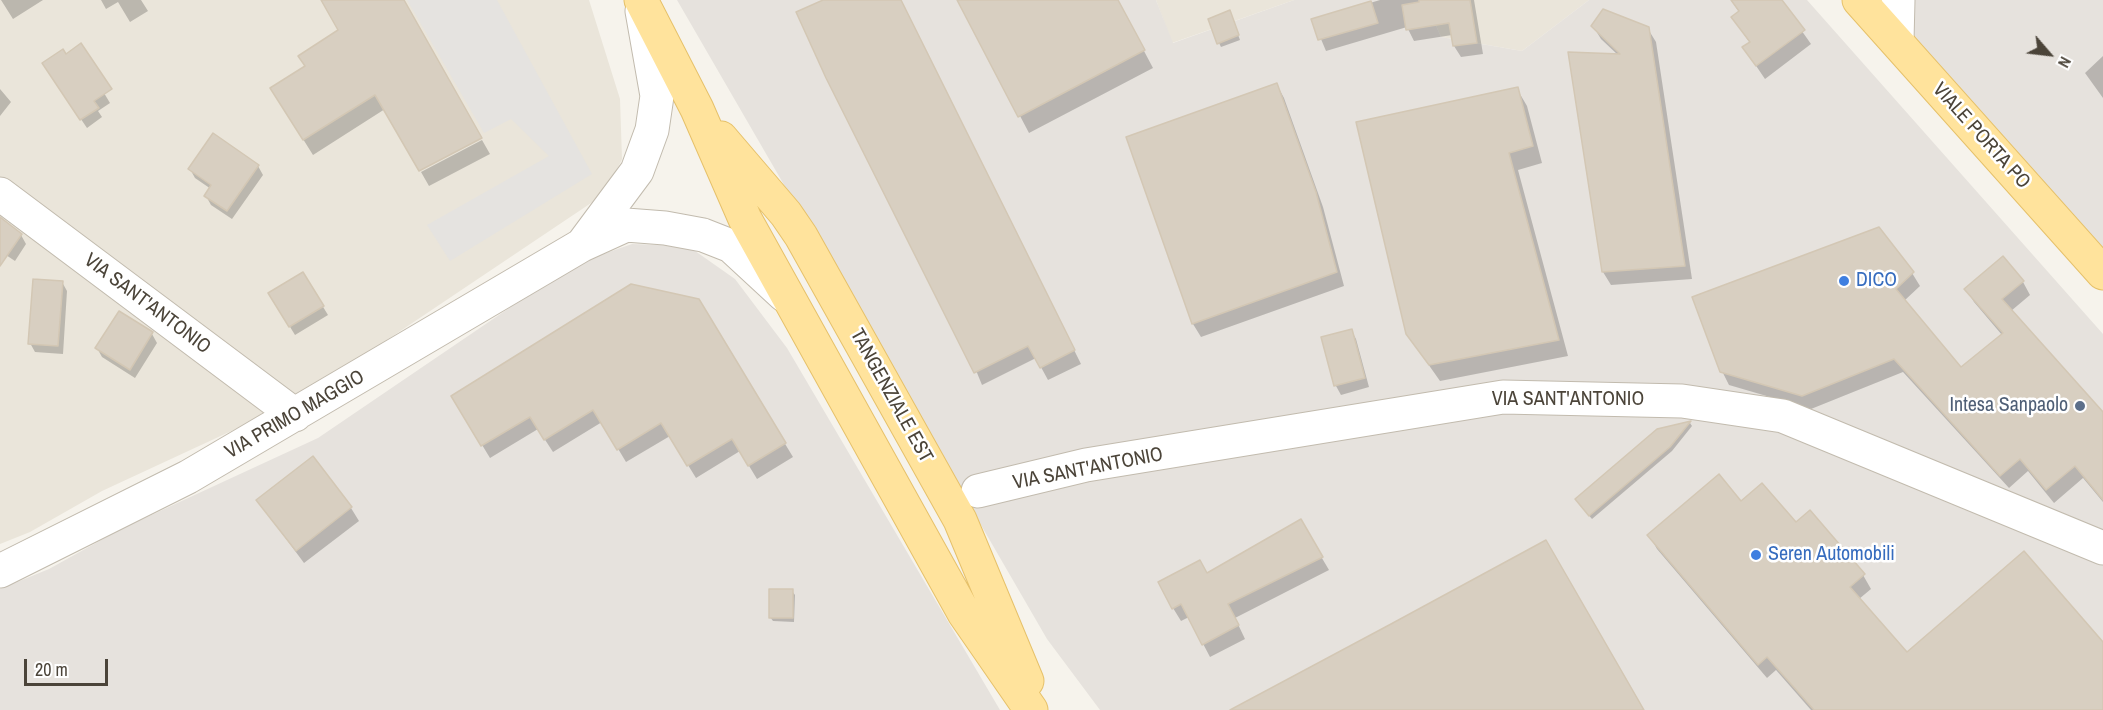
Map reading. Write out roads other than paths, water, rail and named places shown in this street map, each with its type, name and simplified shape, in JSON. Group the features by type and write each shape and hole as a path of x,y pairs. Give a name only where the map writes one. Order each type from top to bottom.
{"main road":[{"name":"TANGENZIALE EST","path":"640,0 697,109 745,219 964,613 1031,710"},
{"name":"VIALE PORTA PO","path":"1859,0 2103,273"},
{"name":"TANGENZIALE EST","path":"697,109 786,214 801,236 960,520 1039,710"}],"street":[{"name":"VIA PRIMO MAGGIO","path":"582,245 636,171 652,130 657,96 640,0"},
{"path":"1897,41 1898,0"},
{"name":"VIA SANT'ANTONIO","path":"0,194 295,415"},
{"name":"VIA PRIMO MAGGIO","path":"0,571 188,477 582,245 626,225 665,228 703,235 731,246 790,300"},
{"name":"VIA SANT'ANTONIO","path":"978,491 1086,465 1503,397 1682,400 1783,416 2103,548"}],"place":[{"name":"DICO","path":"1844,281"},
{"name":"Intesa Sanpaolo","path":"2080,406"},
{"name":"Seren Automobili","path":"1756,555"}]}
